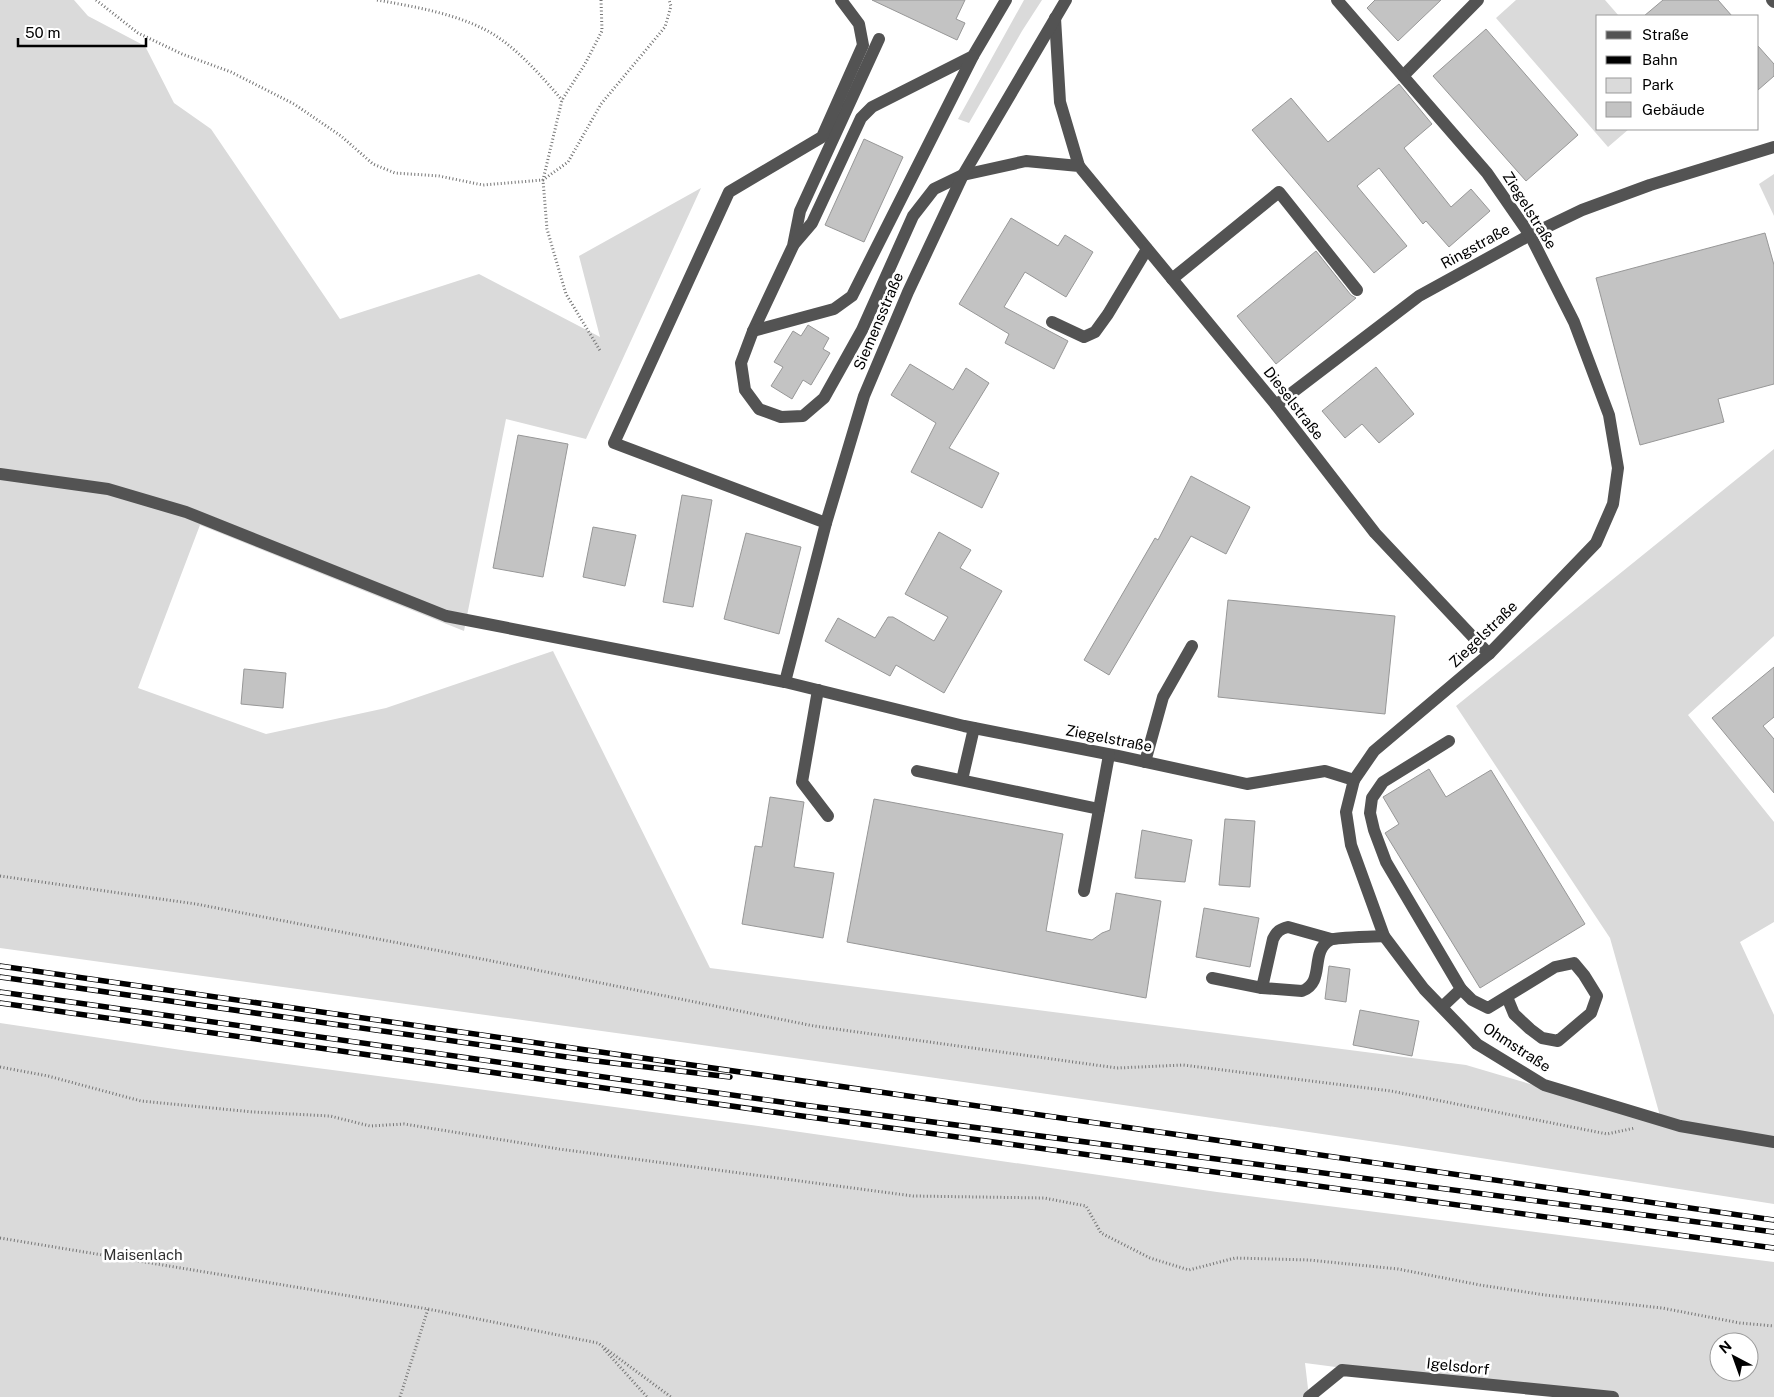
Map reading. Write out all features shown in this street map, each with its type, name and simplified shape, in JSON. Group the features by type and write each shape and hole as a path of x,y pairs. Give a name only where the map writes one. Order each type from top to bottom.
{"street":[{"path":"826,522 614,444 729,192 822,137 863,45 859,24 841,0"},
{"path":"753,331 834,309 852,296 973,56 1006,0"},
{"name":"Siemensstraße","path":"785,682 826,522 864,396 908,292 963,175 1066,0"},
{"name":"Ziegelstraße","path":"0,474 108,489 186,512 446,616 785,682 974,728 1109,754 1247,784 1325,771 1354,780 1374,751 1490,654 1596,543 1613,504 1618,468 1609,414 1574,322 1530,234 1487,173 1337,0"},
{"path":"1402,76 1478,0"},
{"name":"Dieselstraße","path":"1056,18 1060,102 1079,166 1276,405 1375,533 1490,654"},
{"path":"879,39 800,211 793,246 753,331 741,363 745,390 760,409 781,417 803,416 824,398 862,330 913,216 934,189 963,175 1026,161 1079,166"},
{"path":"793,246 812,223 860,118 872,107 973,56"},
{"name":"Ringstraße","path":"1276,405 1418,296 1530,234 1582,210 1650,185 1774,147"},
{"path":"1172,278 1278,192 1357,290"},
{"path":"1052,322 1084,336 1095,332 1147,249"},
{"path":"1145,762 1163,697 1192,646"},
{"path":"818,690 802,782 828,816"},
{"path":"962,780 974,728"},
{"path":"1449,741 1382,782 1372,798 1370,813 1386,862 1461,990 1472,1000 1488,1008 1555,967 1574,963 1584,974 1597,996 1591,1013 1558,1041 1542,1038 1530,1029 1514,1014 1507,997"},
{"path":"1084,890 1109,754"},
{"path":"917,771 1099,809"},
{"name":"Ohmstraße","path":"1354,780 1346,812 1350,845 1384,936 1424,989 1478,1044 1544,1085 1680,1126 1774,1142"},
{"path":"1262,988 1272,939 1276,932 1288,927 1331,939 1384,936"},
{"path":"1212,978 1262,988 1302,991 1314,984 1321,948 1331,939"},
{"path":"1442,1007 1461,990"},
{"name":"Igelsdorf","path":"1309,1397 1342,1370 1613,1397"}],"path":[{"path":"96,0 138,33 182,54 231,72 294,104 341,136 372,164 395,173 439,176 483,185 543,180 568,162 601,104 665,27 670,6 669,0"},
{"path":"377,0 459,18 494,35 531,65 562,100"},
{"path":"601,0 602,31 585,64 562,100 543,180 547,229 566,294 601,352"},
{"path":"0,876 196,904 814,1026 1117,1068 1183,1065 1391,1091 1607,1134 1640,1126"},
{"path":"0,1067 48,1076 141,1100 253,1112 330,1116 370,1126 404,1124 560,1149 913,1196 1044,1198 1086,1206 1102,1233 1150,1258 1189,1270 1235,1258 1309,1260 1398,1269 1545,1295 1662,1308 1740,1323 1774,1326"},
{"path":"0,1238 428,1309 598,1343 672,1397"},
{"path":"400,1397 428,1309"},
{"path":"598,1343 647,1397"}],"green space":[{"path":"0,0 74,0 88,16 145,46 174,103 211,129 340,319 479,274 600,337 579,256 701,188 586,439 506,419 464,631 200,525 138,688 266,734 386,708 553,651 710,968 1466,1065 1662,1123 1610,938 1456,706 1774,449 1774,636 1688,715 1774,822 1774,922 1740,942 1774,1015 1774,1204 1331,1135 1110,1103 0,948"},
{"path":"1024,0 1042,0 969,123 958,119"},
{"path":"1516,0 1605,0 1618,15 1596,15 1596,130 1628,130 1608,147 1496,18"},
{"path":"1774,174 1774,216 1759,184"},
{"name":"Maisenlach","path":"0,1023 188,1051 751,1125 1217,1192 1774,1262 1774,1397 1566,1397 1305,1363 1309,1397 0,1397"}],"building":[{"path":"872,0 965,0 956,19 965,23 957,40"},
{"path":"1375,0 1441,0 1398,41 1367,8"},
{"path":"1663,0 1718,0 1731,15 1645,15"},
{"path":"1486,29 1578,135 1526,181 1433,76"},
{"path":"1759,47 1774,64 1774,76 1759,89"},
{"path":"1399,84 1432,124 1404,148 1451,207 1471,189 1490,211 1449,247 1426,221 1423,224 1379,168 1357,186 1407,246 1374,273 1252,130 1291,98 1328,142"},
{"path":"864,139 903,157 864,242 825,225"},
{"path":"1011,218 1058,246 1065,235 1093,252 1066,297 1025,272 1004,307 1068,341 1054,369 1005,343 1009,334 959,304"},
{"path":"1765,233 1774,265 1774,384 1718,399 1724,422 1640,445 1596,278"},
{"path":"1316,251 1351,295 1356,298 1276,364 1237,316"},
{"path":"808,325 829,338 823,349 830,353 811,385 803,380 792,399 771,386 783,367 774,362 793,331 801,336"},
{"path":"910,364 953,390 966,368 989,383 949,448 999,473 982,508 911,472 936,423 891,395"},
{"path":"1376,367 1414,414 1379,443 1362,424 1345,438 1322,411"},
{"path":"518,435 568,444 543,577 493,568"},
{"path":"1191,476 1250,507 1226,554 1191,536 1109,675 1084,660 1155,538 1158,540"},
{"path":"682,495 712,500 693,607 663,602"},
{"path":"593,527 636,535 625,586 583,577"},
{"path":"939,532 971,550 960,568 1002,591 944,693 896,665 890,676 825,641 838,618 875,638 888,617 893,617 934,641 948,617 905,594"},
{"path":"746,533 801,547 779,634 724,619"},
{"path":"1228,600 1395,616 1385,714 1218,697"},
{"path":"1774,667 1774,717 1763,726 1774,739 1774,793 1712,718"},
{"path":"244,669 286,673 283,708 241,704"},
{"path":"1429,769 1446,797 1491,770 1585,924 1480,988 1385,833 1399,824 1383,797"},
{"path":"770,797 804,802 794,867 834,873 823,938 742,924 755,846 762,847"},
{"path":"874,799 1063,834 1046,931 1092,940 1110,930 1116,893 1161,901 1146,998 847,942"},
{"path":"1225,819 1255,821 1250,887 1219,885"},
{"path":"1142,830 1192,840 1185,882 1135,878"},
{"path":"1204,908 1259,918 1250,967 1196,957"},
{"path":"1329,966 1350,969 1346,1002 1325,999"},
{"path":"1360,1010 1419,1021 1412,1056 1353,1045"}],"railway":[{"path":"0,966 1774,1220"},
{"path":"0,977 588,1060 730,1077"},
{"path":"0,992 803,1105 1774,1232"},
{"path":"0,1003 802,1116 1774,1248"}]}
